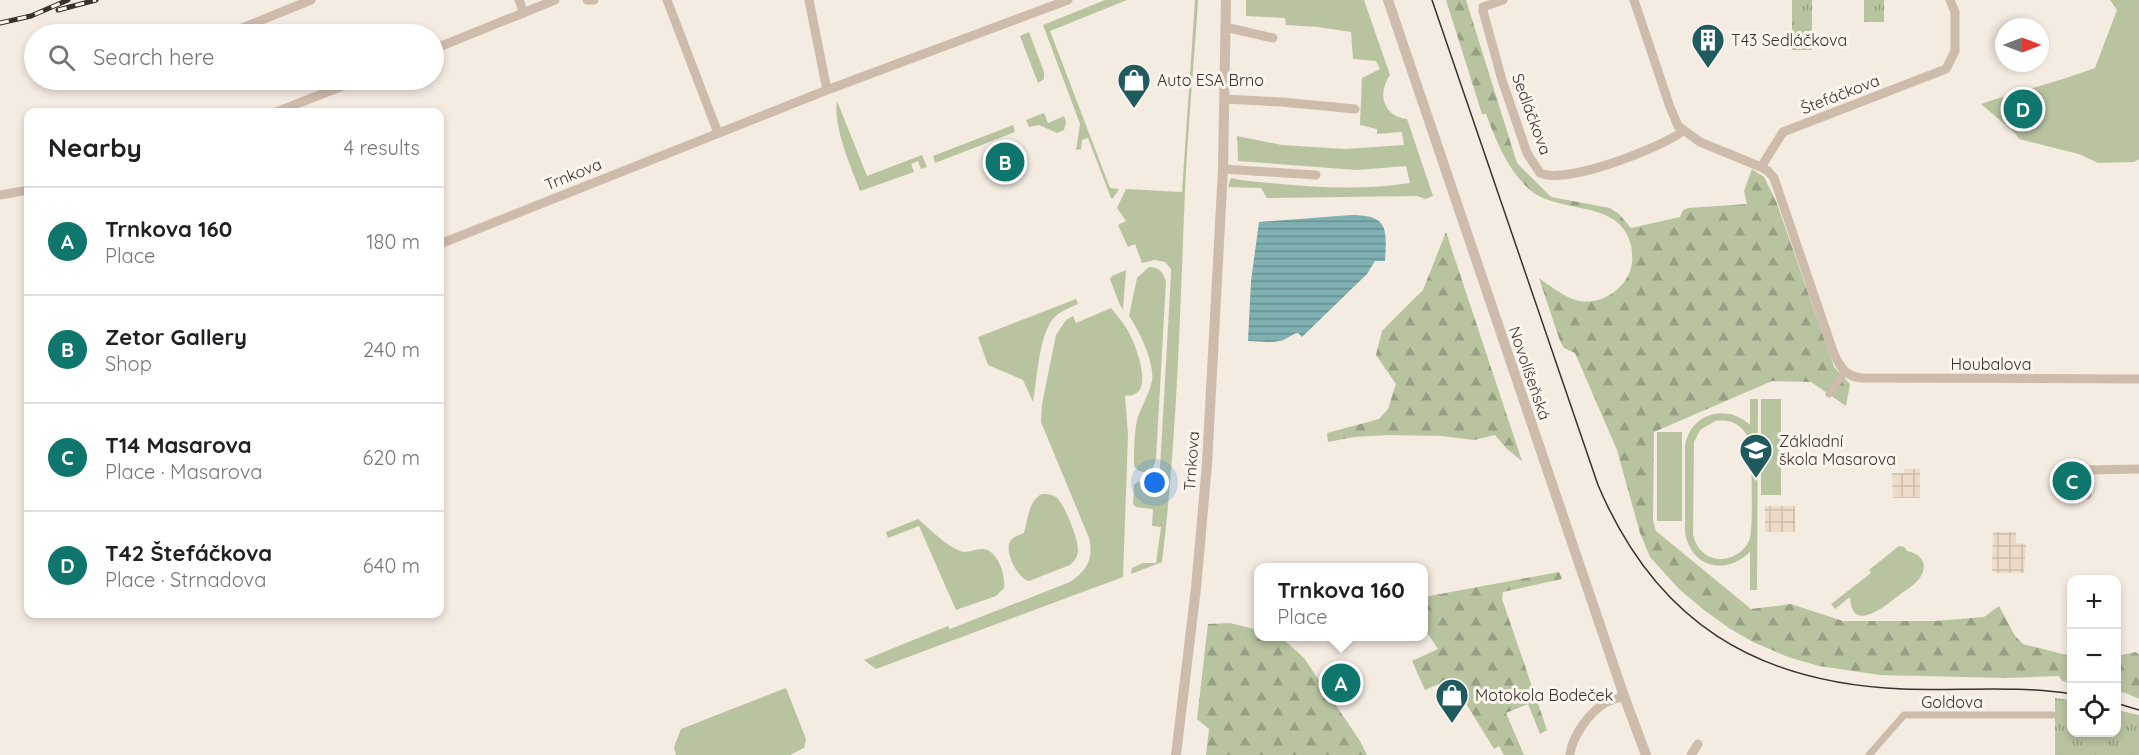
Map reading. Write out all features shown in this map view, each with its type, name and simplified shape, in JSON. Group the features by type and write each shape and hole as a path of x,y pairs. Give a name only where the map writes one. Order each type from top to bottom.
{"street":[{"path":"252,24 311,0"},
{"path":"519,0 524,12"},
{"path":"444,45 555,0"},
{"path":"587,0 594,0"},
{"path":"667,0 718,134"},
{"path":"809,0 827,90"},
{"name":"Trnkova","path":"444,242 827,90 1068,0"},
{"name":"Trnkova","path":"1176,755 1196,588 1207,464 1222,169 1226,0"},
{"name":"Novolíšeňská","path":"1388,0 1646,755"},
{"name":"Sedláčkova","path":"1503,0 1483,7 1483,11 1502,80 1527,153 1540,173 1554,176 1578,173 1667,142 1683,131"},
{"path":"1634,0 1675,120 1683,131 1700,142 1761,167 1771,174 1776,184 1834,354 1845,372 1829,394"},
{"name":"Štefáčkova","path":"1761,167 1783,132 1946,69 1955,51 1954,12 1950,0"},
{"path":"1225,27 1273,38"},
{"path":"286,108 332,90"},
{"path":"1224,99 1282,102 1355,110"},
{"path":"1222,169 1316,176"},
{"path":"0,195 24,191"},
{"name":"Houbalova","path":"1845,372 1859,378 2139,379"},
{"path":"2087,495 2086,470 2139,470"},
{"path":"1570,755 1573,739 1584,723 1605,703 1624,696"},
{"name":"Goldova","path":"1869,755 1904,715 2053,715"},
{"path":"1690,755 1698,744"}],"green space":[{"path":"1105,0 1127,0 1050,31 1110,188 1119,189 1113,198 1111,198 1088,138 1082,140 1081,149 1076,150 1080,124 1043,25"},
{"path":"1195,0 1198,0 1186,166 1175,422 1162,562 1131,574 1132,568 1143,563 1156,563 1161,527 1152,526 1153,509 1136,507 1133,504 1134,485 1156,476 1160,468 1171,269 1165,262 1154,260 1142,263 1135,244 1128,247 1118,225 1126,221 1117,208 1126,189 1182,192"},
{"path":"1246,0 1364,0 1390,75 1384,89 1385,103 1392,113 1407,119 1433,196 1425,199 1417,196 1267,198 1261,188 1228,187 1231,178 1325,187 1368,187 1410,183 1406,166 1357,170 1238,161 1237,136 1282,145 1345,149 1404,145 1402,132 1377,134 1377,129 1360,125 1362,78 1380,69 1376,61 1353,59 1351,32 1286,25 1285,18 1246,16"},
{"path":"1446,0 1466,0 1517,163 1551,197 1610,208 1619,214 1631,228 1680,217 1683,210 1688,208 1747,204 1744,191 1752,169 1764,177 1776,201 1834,367 1850,384 1846,406 1811,382 1772,381 1654,432 1653,521 1656,531 1751,609 1791,604 1843,621 1935,621 1984,617 1999,606 2015,636 2023,644 2067,655 2067,682 2062,681 2059,676 2007,678 1880,675 1819,666 1788,657 1753,642 1729,628 1679,589 1650,557 1640,533 1617,450 1575,353 1564,348 1560,341 1539,278 1562,294 1578,301 1595,301 1611,294 1623,283 1631,268 1631,245 1625,230 1614,220 1601,213 1555,202 1529,189 1508,163 1486,114 1482,114"},
{"path":"1792,0 1812,0 1812,50 1792,50"},
{"path":"1864,0 1884,0 1884,22 1864,22"},
{"path":"2110,0 2139,0 2139,159 2134,162 2098,163 2079,154 2019,139 1981,104 2095,68 2117,10"},
{"path":"1029,32 1044,72 1044,79 1038,83 1020,36"},
{"path":"837,101 867,176 922,155 927,167 921,169 918,161 911,164 914,172 860,191 840,135 836,111"},
{"path":"1044,113 1048,123 1064,116 1066,122 1064,130 1057,133 1039,125 1029,127 1026,120"},
{"path":"1013,125 1015,132 935,163 933,156"},
{"path":"1446,232 1522,461 1495,435 1474,440 1442,436 1388,435 1354,437 1328,442 1327,433 1379,419 1388,409 1396,384 1376,355 1382,331 1423,290"},
{"path":"1149,267 1160,271 1166,281 1156,459 1152,470 1144,472 1134,466 1135,437 1137,420 1151,386 1152,374 1145,347 1129,316 1137,278"},
{"path":"1126,270 1123,310 1110,279"},
{"path":"1076,299 1078,304 1059,314 1048,326 1039,358 1033,402 1023,380 988,365 978,337"},
{"path":"1111,308 1131,337 1138,354 1142,374 1140,389 1134,395 1125,396 1128,435 1123,577 876,669 864,660 948,626 950,629 1070,582 1085,569 1091,552 1089,538 1041,422 1042,404 1056,335 1066,320 1073,316 1076,323"},
{"path":"1750,399 1758,399 1757,590 1750,590 1750,552 1731,564 1711,565 1702,561 1695,554 1685,533 1685,446 1688,435 1702,419 1721,413 1741,418 1750,425","holes":["1722,420 1739,426 1749,440 1752,510 1751,534 1746,546 1734,556 1718,559 1702,552 1693,534 1694,442 1700,430 1715,421"]},
{"path":"1761,399 1781,399 1781,495 1761,495"},
{"path":"1657,432 1682,432 1682,521 1657,521"},
{"path":"1042,494 1056,497 1063,506 1073,529 1078,552 1070,565 1029,581 1020,575 1012,563 1009,545 1011,540 1024,533 1031,506"},
{"path":"918,519 943,541 960,551 983,549 993,554 1000,564 1004,577 1004,588 996,596 956,610 919,526 888,538 886,532"},
{"path":"1899,546 1915,554 1923,562 1924,570 1918,581 1885,606 1869,614 1862,616 1856,614 1850,597 1835,609 1831,604 1871,573 1869,570"},
{"path":"1559,572 1562,579 1503,592 1502,599 1547,730 1540,734 1528,704 1506,713 1524,755 1504,755 1499,746 1494,749 1451,679 1425,690 1412,661 1438,649 1428,634 1428,596"},
{"path":"1230,623 1254,629 1254,641 1285,641 1304,658 1367,755 1206,755 1209,729 1197,719 1208,624"},
{"path":"2136,652 2139,655 2139,699 2121,692 2121,655"},
{"path":"786,688 806,739 804,748 790,755 676,755 674,747 681,729"},
{"path":"2055,698 2067,700 2067,737 2121,737 2121,711 2139,715 2139,755 2055,755"}],"shaded area":[{"path":"1904,469 1920,469 1920,498 1893,498 1892,473 1904,473"},
{"path":"1765,506 1795,506 1795,532 1765,532"},
{"path":"1993,532 2016,532 2016,543 2026,544 2024,573 1992,571"}],"water":[{"path":"1351,215 1372,218 1383,226 1386,240 1385,261 1375,261 1367,274 1302,337 1298,333 1275,342 1248,341 1251,281 1259,222"}],"tram line":[{"path":"1432,0 1598,485 1622,533 1649,574 1681,608 1717,636 1757,658 1801,674 1850,684 1903,689 2009,689 2067,693"},
{"path":"2121,705 2139,710"}],"railway":[{"path":"0,23 31,16 68,0"},
{"path":"58,10 96,0"}],"place":[{"name":"T43 Sedláčkova","path":"1708,69"},
{"name":"Auto ESA Brno","path":"1134,109"},
{"name":"T42 Štefáčkova","path":"2023,109"},
{"name":"Zetor Gallery","path":"1005,162"},
{"name":"Základní škola Masarova","path":"1756,479"},
{"name":"T14 Masarova","path":"2072,481"},
{"name":"Trnkova 160","path":"1341,683"},
{"name":"Motokola Bodeček","path":"1452,724"}]}
